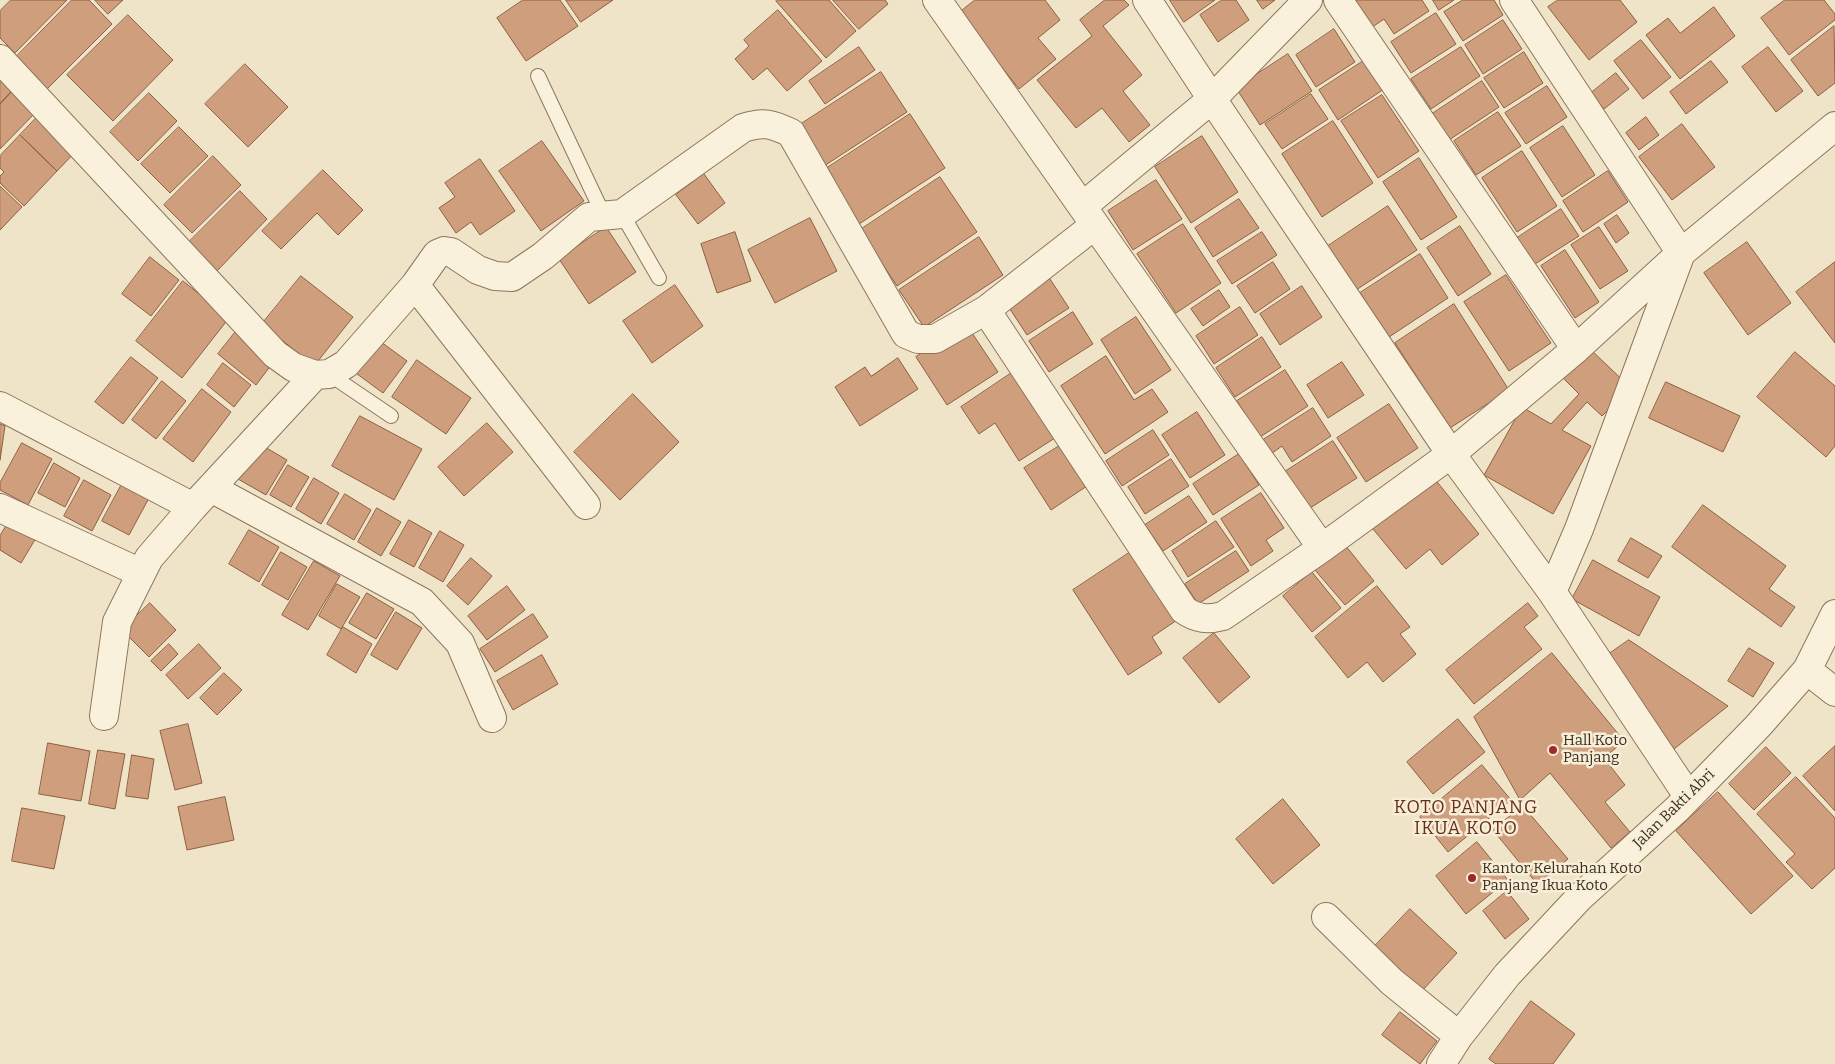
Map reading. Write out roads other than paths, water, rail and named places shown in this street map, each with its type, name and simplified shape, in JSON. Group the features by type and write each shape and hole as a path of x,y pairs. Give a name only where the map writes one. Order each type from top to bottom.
{"street":[{"path":"937,0 1322,548"},
{"path":"1147,0 1451,454 1552,592 1688,796"},
{"path":"104,716 117,622 149,558 202,497 322,375 346,364 415,285 437,254 444,251 452,252 478,270 495,276 512,278 544,256 589,217 613,215 743,128 757,124 772,124 791,133 906,334 918,340 934,339 986,310 1089,216 1212,99 1308,0"},
{"path":"1338,0 1576,349"},
{"path":"1514,0 1681,253"},
{"path":"0,59 275,354 293,367 322,375"},
{"path":"986,310 1184,610 1201,618 1212,619 1223,616 1322,548 1451,454 1576,349 1681,253 1835,126"},
{"path":"1552,592 1579,529 1681,253"},
{"path":"415,285 586,505"},
{"path":"0,406 202,497 422,602 460,643 492,718"},
{"path":"1,511 141,574"},
{"name":"Jalan Bakti Abri","path":"1441,1064 1459,1036 1507,975 1579,898 1677,809 1758,726 1807,670 1835,614"},
{"path":"1807,670 1835,692"},
{"path":"1326,917 1392,982 1459,1036"}],"lane":[{"path":"538,76 613,215 659,278"},
{"path":"322,375 391,416"}],"place":[{"name":"Hall Koto Panjang","path":"1553,750"},
{"name":"Kantor Kelurahan Koto Panjang Ikua Koto","path":"1472,878"}],"district":[{"name":"KOTO PANJANG IKUA KOTO","path":"1466,818"}]}
